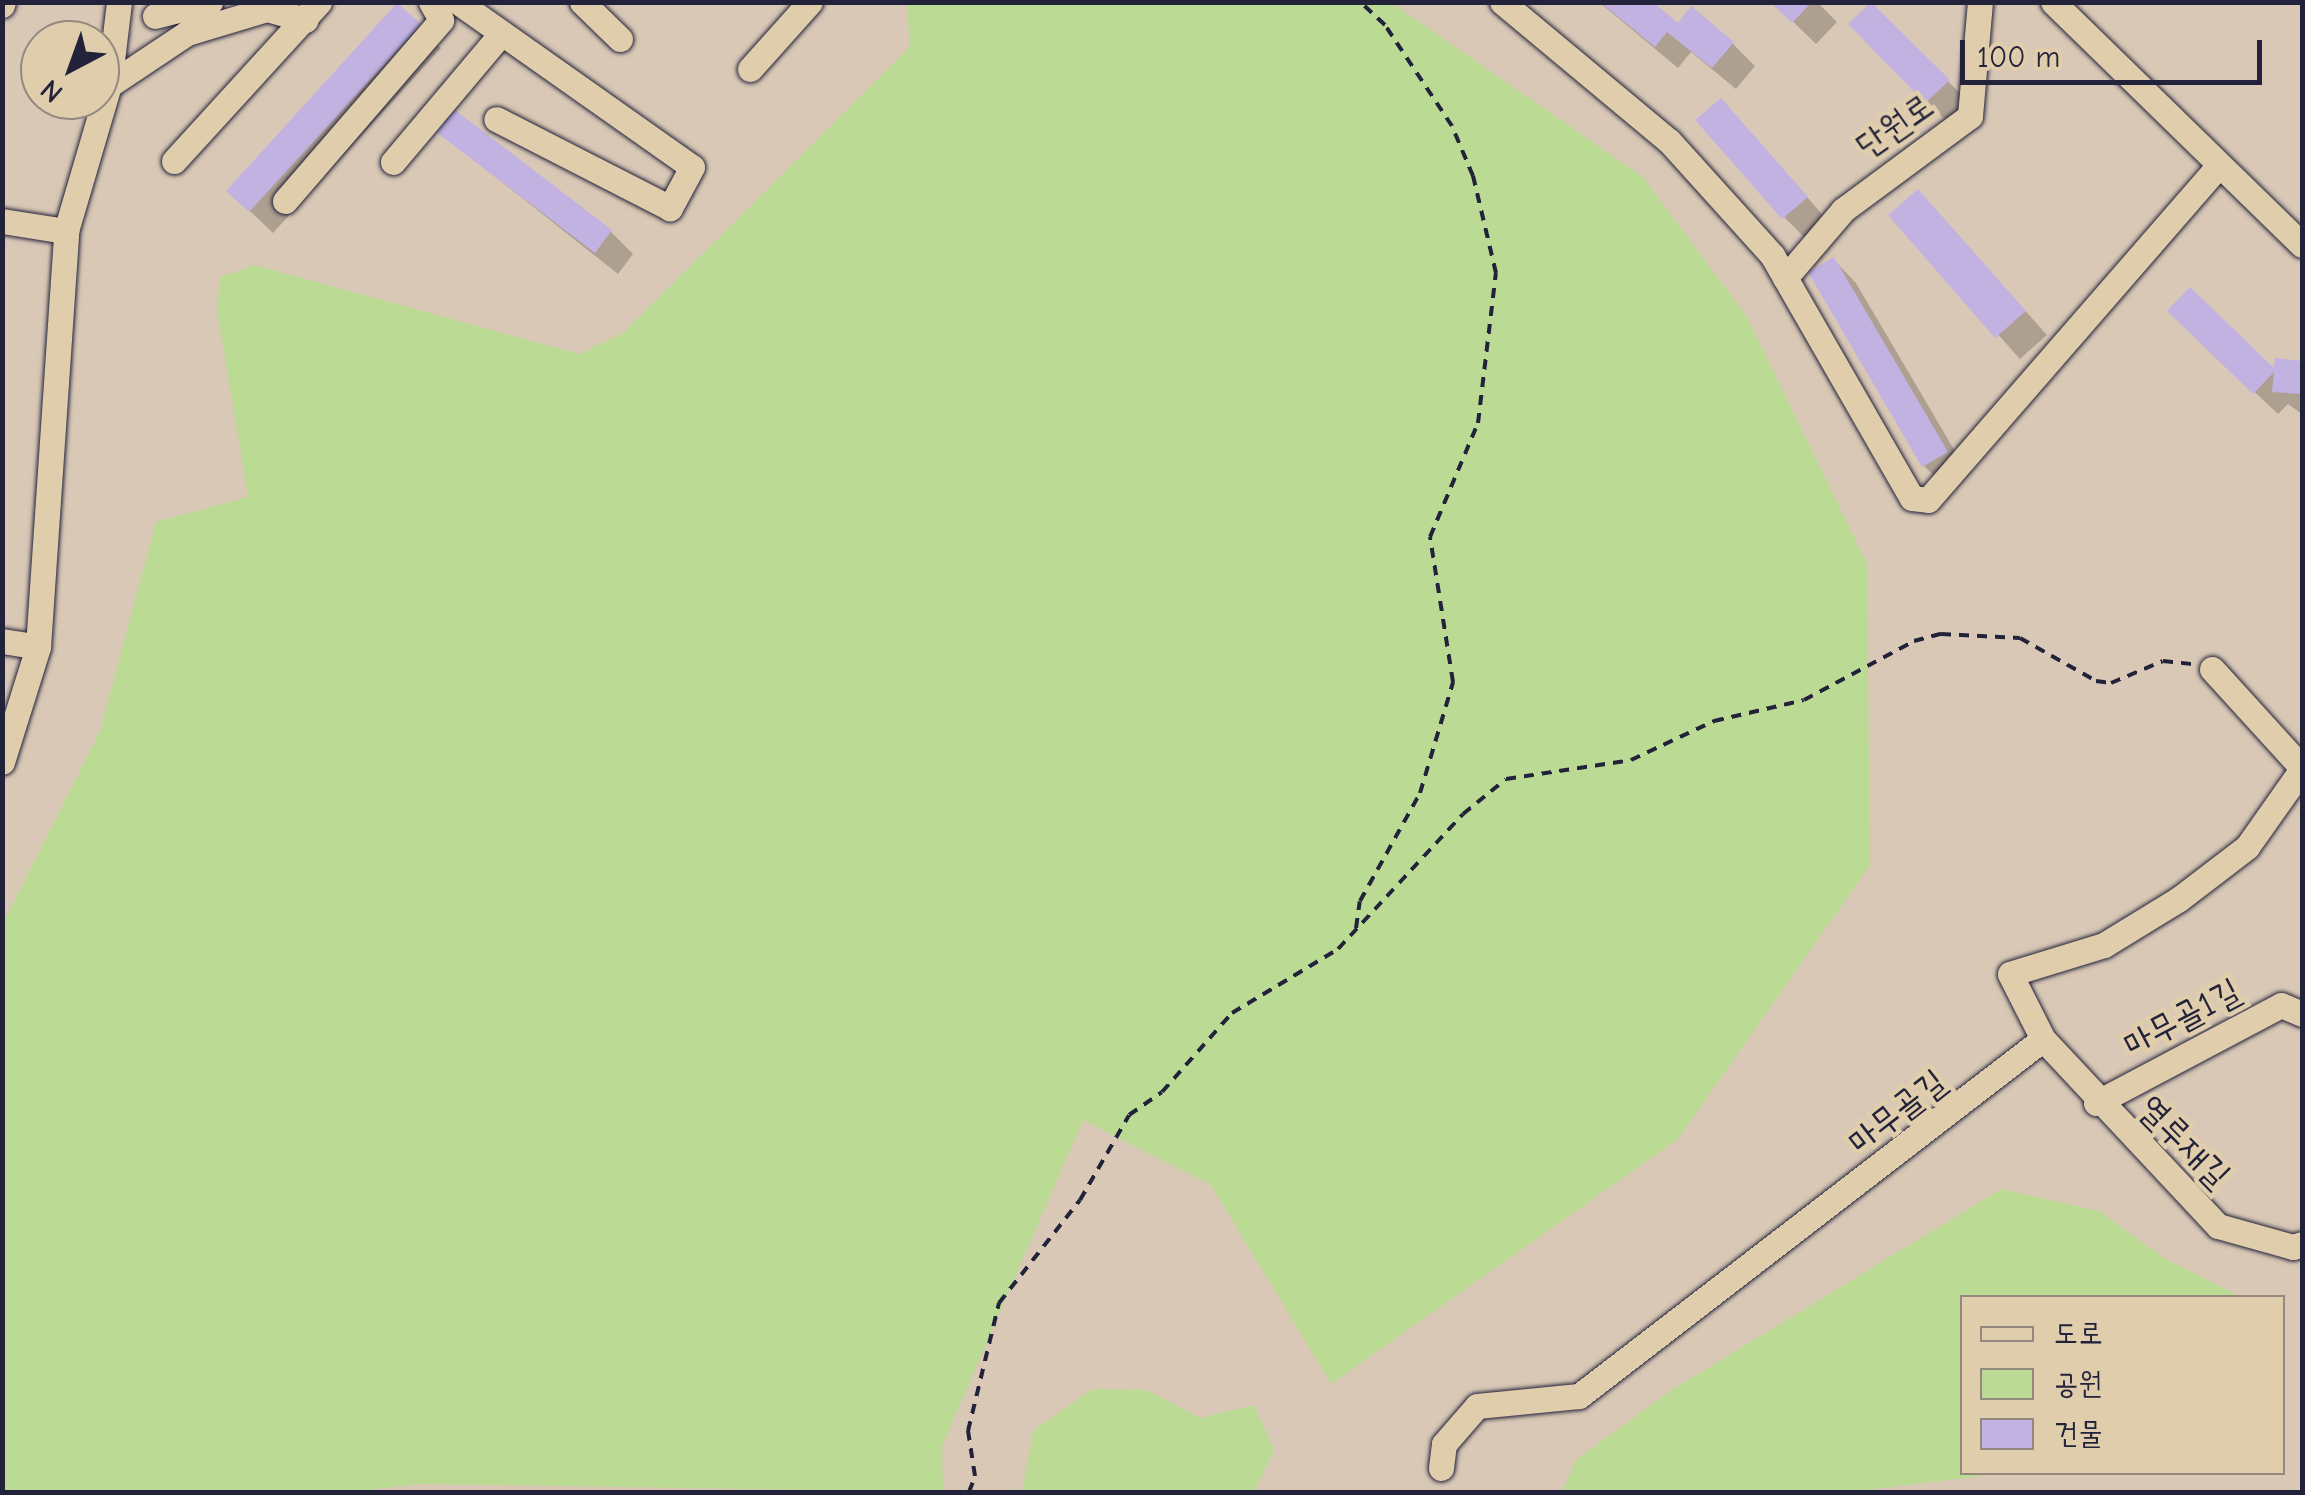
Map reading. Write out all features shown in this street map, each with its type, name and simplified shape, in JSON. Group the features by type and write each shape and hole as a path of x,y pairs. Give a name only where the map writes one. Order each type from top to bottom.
{"street":[{"path":"155,16 210,2"},
{"path":"285,202 441,20 431,2"},
{"path":"458,2 500,36 692,167 670,208 496,119"},
{"path":"582,2 620,38"},
{"path":"750,69 810,2"},
{"path":"1502,2 1669,140 1785,278 1912,498 1928,500 2218,166"},
{"name":"단원로","path":"1785,278 1843,210 1970,116 1980,2"},
{"path":"2054,2 2302,245"},
{"path":"120,78 187,33 267,8 312,11"},
{"path":"174,161 312,11"},
{"path":"393,162 500,36"},
{"path":"2,762 38,647 66,231 99,120"},
{"path":"2,221 66,231"},
{"path":"2,640 38,647"},
{"path":"2044,1039 2010,974 2104,945 2180,899 2247,847 2302,769 2212,669"},
{"name":"마무골1길","path":"2096,1102 2281,1005 2302,1014"},
{"name":"열루재길","path":"2044,1039 2096,1102 2218,1226 2293,1247 2302,1244"},
{"name":"마무골길","path":"1441,1468 1444,1444 1477,1406 1579,1396 2044,1039"}],"path":[{"path":"1356,928 1360,901 1420,793 1453,682 1453,652 1430,536 1478,423 1496,272 1473,176 1452,126 1385,25 1360,2"},
{"path":"969,1492 975,1476 968,1431 978,1364 998,1303 1080,1200 1129,1116 1162,1092 1232,1013 1338,948 1463,814 1506,779 1631,760 1714,722 1804,700 1914,641 1941,634 2020,638 2096,681 2112,683 2163,661 2212,669"}],"green space":[{"path":"907,3 1392,3 1643,177 1747,317 1867,564 1870,865 1678,1139 1331,1384 1211,1185 1083,1120 942,1446 943,1492 421,1484 347,1492 3,1492 3,923 100,731 156,522 248,497 217,311 220,277 254,265 579,354 623,333 910,47"},
{"path":"2001,1189 2099,1211 2164,1258 2237,1295 1960,1295 1960,1475 1988,1475 1851,1492 1562,1492 1576,1460 1667,1393"},
{"path":"1092,1389 1147,1390 1200,1418 1254,1405 1274,1450 1254,1492 1022,1492 1033,1431"}],"building":[{"path":"1600,2 1653,2 1678,23 1691,6 1734,42 1712,68 1667,32 1655,47"},
{"path":"1770,2 1812,2 1792,23"},
{"path":"1871,2 1950,80 1925,103 1848,24"},
{"path":"397,3 421,24 249,212 226,191"},
{"path":"1721,98 1808,197 1782,219 1695,120"},
{"path":"450,106 612,230 595,253 432,129"},
{"path":"1918,189 2026,311 1995,338 1888,215"},
{"path":"1834,257 1948,452 1922,467 1808,272"},
{"path":"2190,287 2274,368 2275,358 2302,361 2302,394 2272,392 2274,372 2253,394 2167,311"}]}
